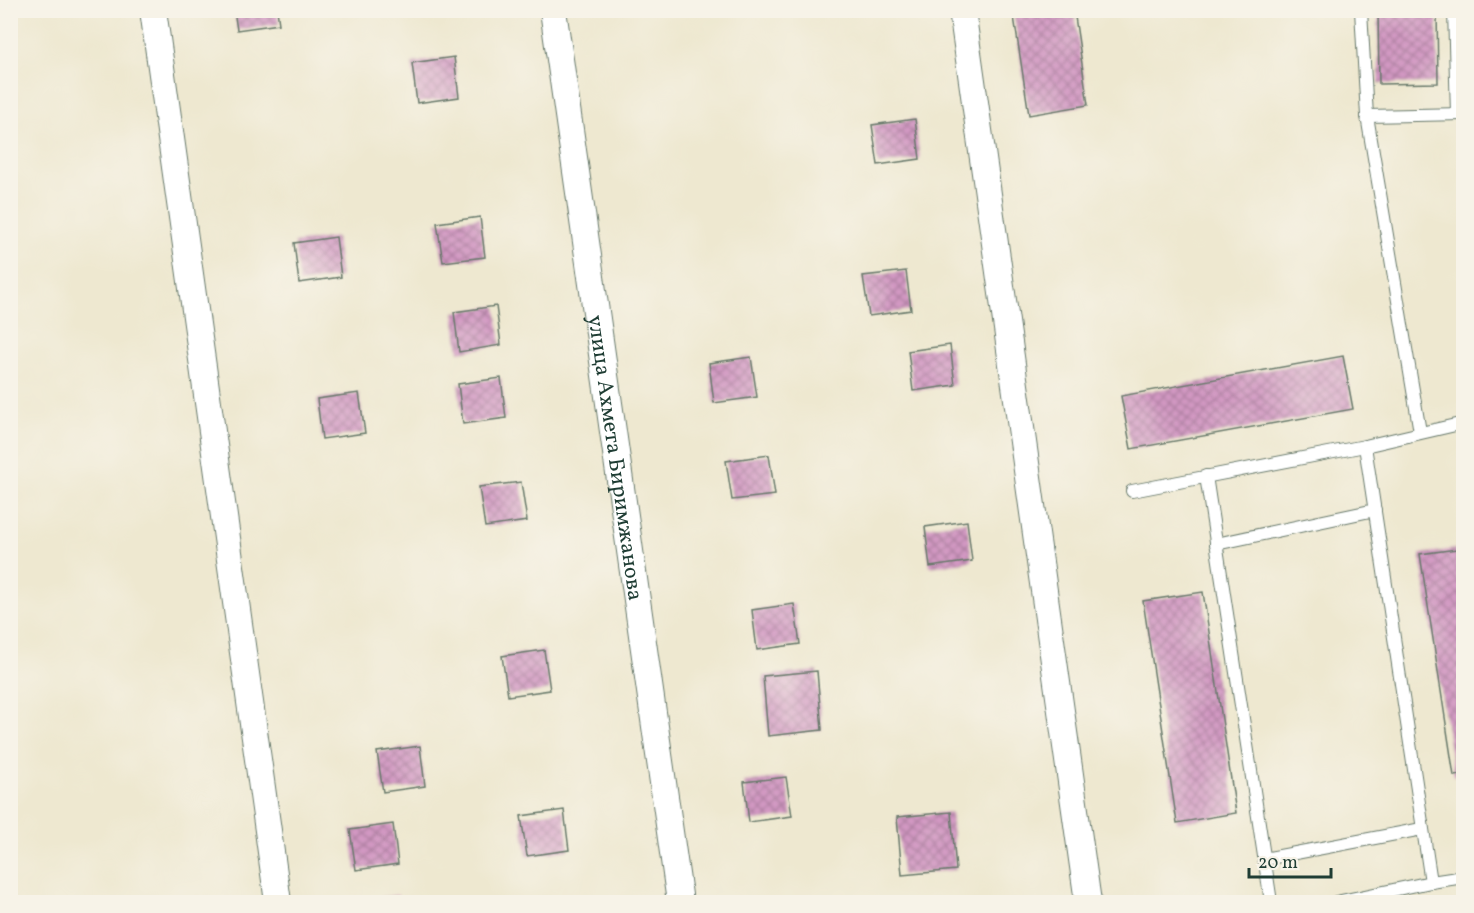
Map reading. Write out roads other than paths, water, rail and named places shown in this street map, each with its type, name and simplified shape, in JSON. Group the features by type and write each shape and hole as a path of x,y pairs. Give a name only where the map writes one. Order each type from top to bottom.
{"street":[{"path":"153,10 278,903"},
{"name":"улица Ахмета Биримжанова","path":"553,10 680,903"},
{"path":"962,10 1088,903"}],"lane":[{"path":"1361,10 1366,116 1420,432"},
{"path":"1366,116 1460,114 1454,10"},
{"path":"1132,491 1365,446 1464,423"},
{"path":"1365,446 1431,882"},
{"path":"1206,476 1271,903"},
{"path":"1216,544 1375,510"},
{"path":"1264,859 1422,829"},
{"path":"1336,903 1464,877"}]}
